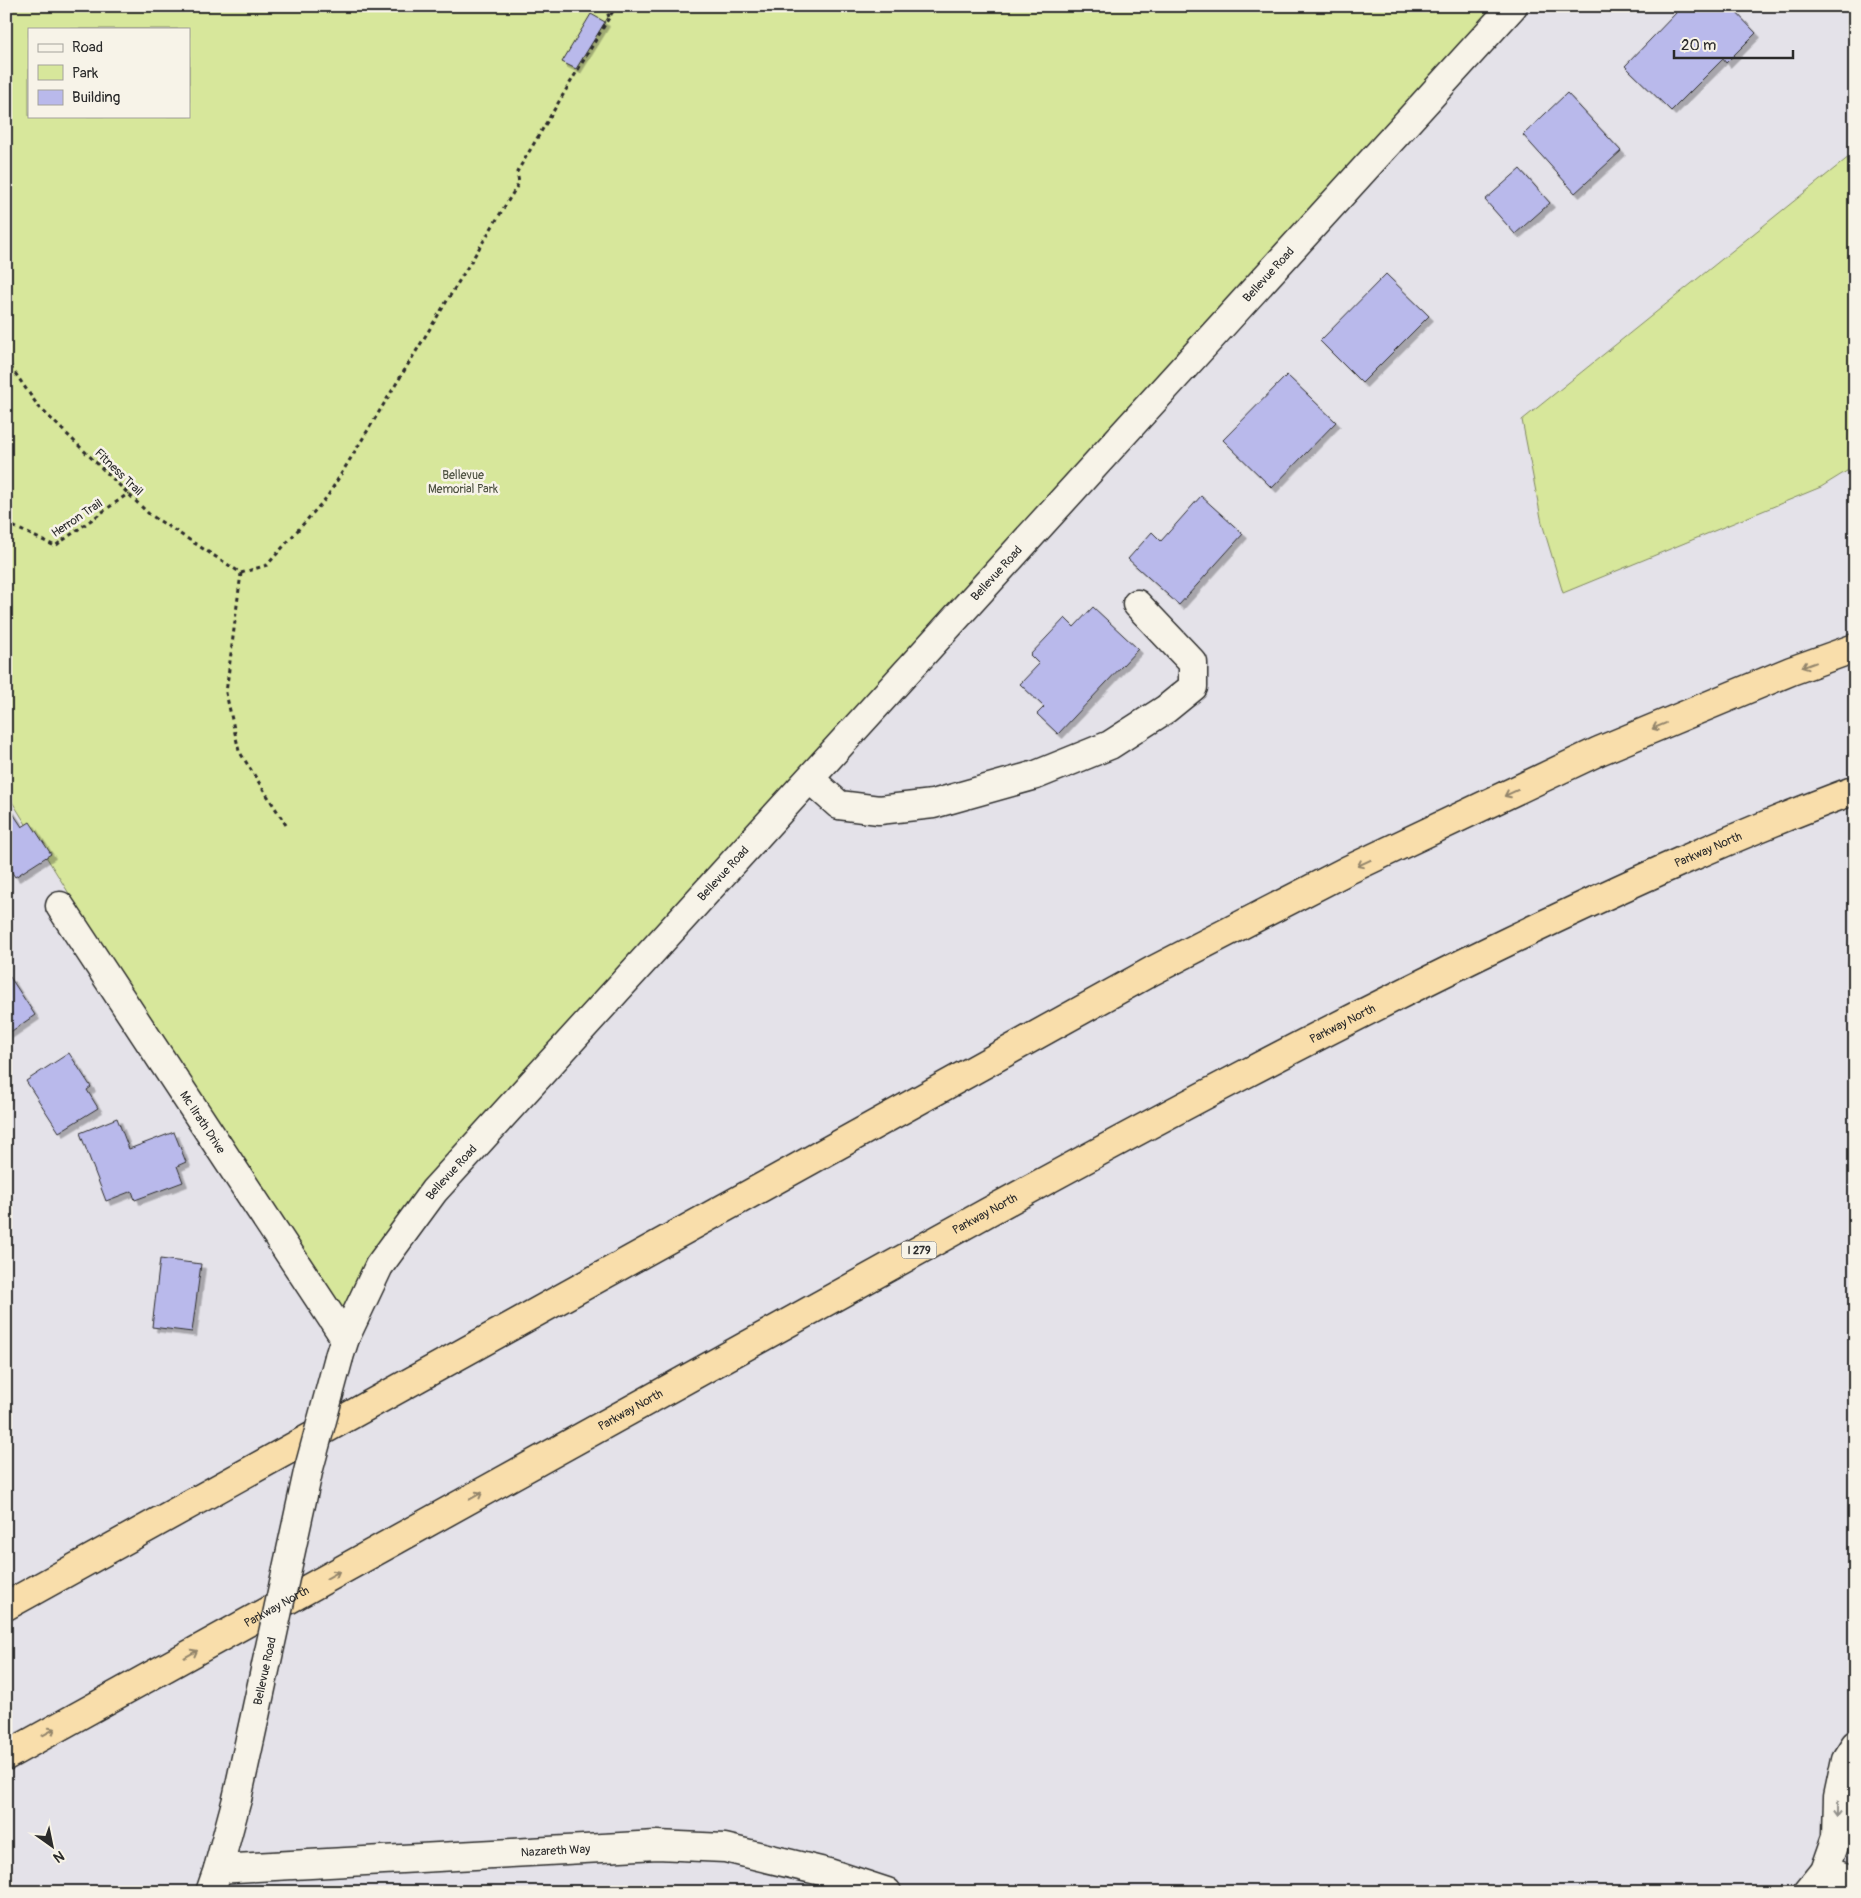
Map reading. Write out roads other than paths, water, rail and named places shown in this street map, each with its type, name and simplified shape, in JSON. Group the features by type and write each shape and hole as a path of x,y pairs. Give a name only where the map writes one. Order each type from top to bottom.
{"highway":[{"path":"6,1606 1152,971 1348,870 1599,751 1791,671 1855,648"},
{"name":"Parkway North","path":"6,1756 902,1260 1135,1132 1303,1043 1428,980 1674,864 1855,790"}],"street":[{"name":"Bellevue Road","path":"214,1881 237,1799 308,1472 342,1348 379,1266 434,1192 1513,6"},
{"path":"810,780 839,805 879,810 933,804 1036,775 1110,745 1166,709 1192,687 1193,663 1137,604"},
{"name":"Mc Ilrath Drive","path":"60,906 342,1348"},
{"path":"1855,1745 1846,1759 1838,1797 1837,1837 1817,1882 1855,1880"},
{"name":"Nazareth Way","path":"214,1881 657,1846 725,1848 829,1873 886,1892"}],"park label":[{"name":"Bellevue Memorial Park","path":"463,482"}]}
